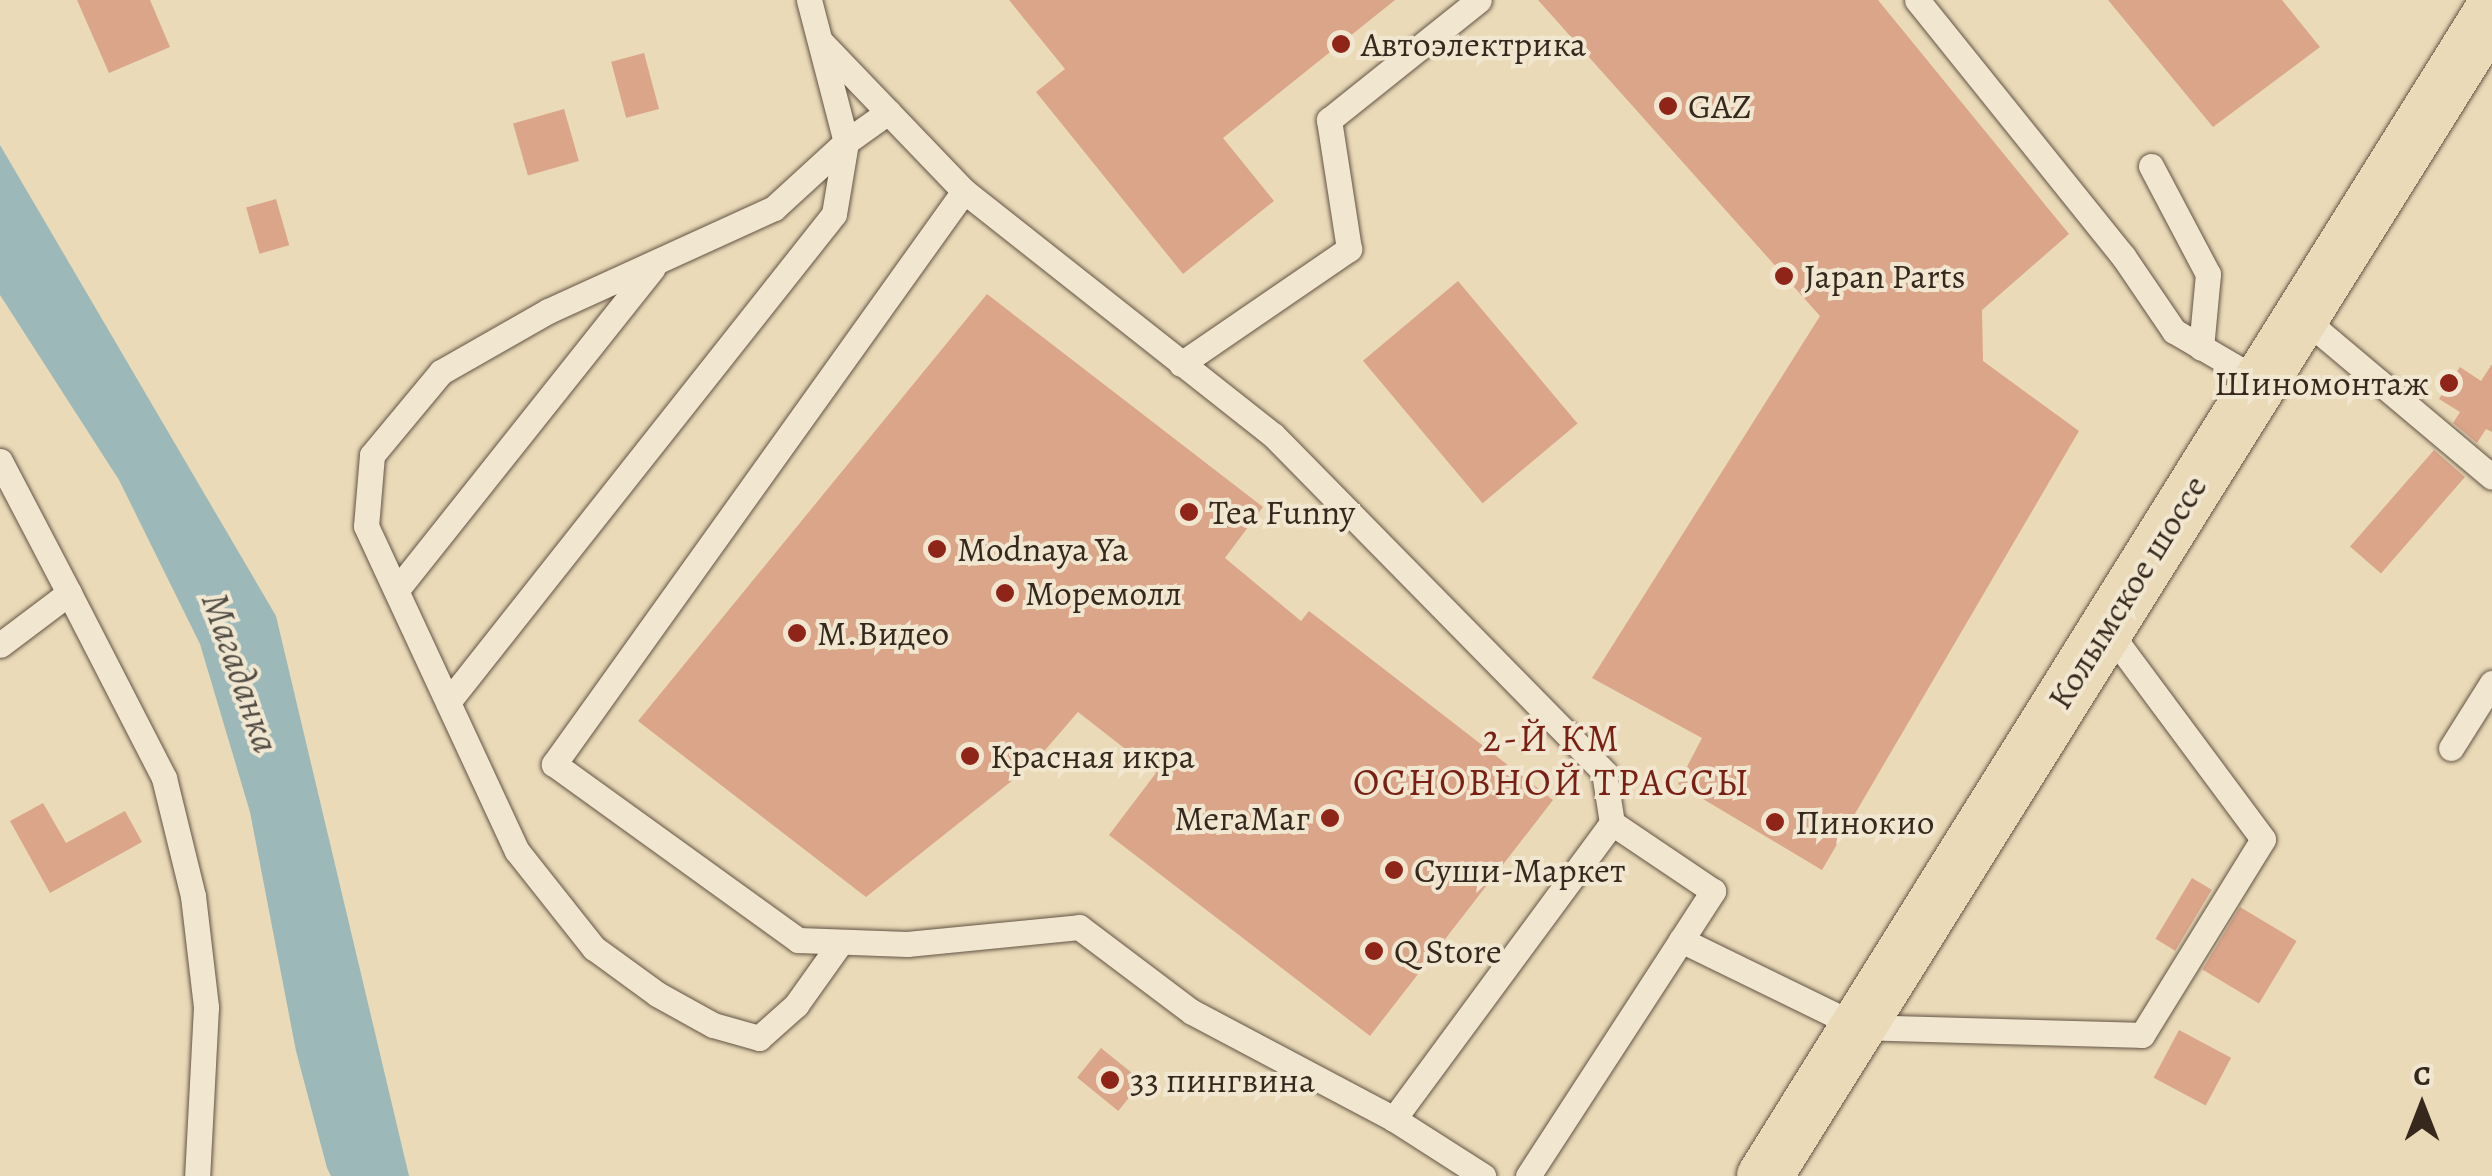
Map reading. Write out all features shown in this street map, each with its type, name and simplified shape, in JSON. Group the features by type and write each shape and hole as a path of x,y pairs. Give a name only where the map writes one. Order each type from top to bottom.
{"main road":[{"name":"Колымское шоссе","path":"1764,1176 2492,10"}],"lane":[{"path":"448,702 834,214 846,142 808,0"},
{"path":"1182,364 1348,249 1329,120 1480,0"},
{"path":"1917,0 2123,256 2174,330 2258,380"},
{"path":"821,42 964,190 1273,435 1604,772 1612,823 1394,1119"},
{"path":"841,942 796,1005 758,1038 713,1025 657,994 594,948 517,851 399,587 366,526 372,455 441,372 548,311 774,208 846,142 888,112"},
{"path":"2151,166 2208,274 2200,348"},
{"path":"964,190 554,764 798,940 906,944 1079,926 1192,1012 1394,1119 1484,1176"},
{"path":"399,587 656,264"},
{"path":"2302,317 2492,476"},
{"path":"0,461 164,778 192,896 206,1007 197,1176"},
{"path":"0,645 68,593"},
{"path":"1681,940 1859,1028 2142,1035 2263,839 2105,626"},
{"path":"2451,748 2492,683"},
{"path":"1528,1176 1713,891 1612,823"}],"water":[{"name":"Магаданка","path":"0,145 276,616 409,1176 331,1176 327,1168 296,1051 250,812 200,644 119,480 0,295"}],"building":[{"path":"77,0 150,0 170,47 109,73"},
{"path":"1009,0 1395,0 1223,138 1274,201 1183,274 1036,92 1065,69"},
{"path":"1538,0 1878,0 2069,234 1982,310 1983,361 2079,431 1822,870 1678,784 1702,738 1592,678 1820,316"},
{"path":"2108,0 2282,0 2320,47 2213,127"},
{"path":"644,53 659,109 626,118 611,62"},
{"path":"564,109 579,161 528,176 513,124"},
{"path":"276,199 289,245 259,254 246,208"},
{"path":"1458,281 1578,423 1483,503 1363,361"},
{"name":"Моремолл","path":"987,294 1263,507 1225,558 1301,621 1309,611 1553,800 1370,1036 1109,835 1156,773 1078,712 1033,764 866,897 638,721"},
{"path":"2492,364 2492,432 2486,429 2477,443 2453,423 2460,412 2439,399 2460,367 2481,381"},
{"path":"2434,450 2465,477 2381,574 2350,547"},
{"path":"43,803 66,843 125,811 142,842 50,893 10,821"},
{"path":"2192,878 2212,890 2175,951 2155,939"},
{"path":"2240,907 2297,941 2259,1004 2202,970"},
{"path":"2179,1030 2231,1058 2206,1105 2154,1078"},
{"name":"33 пингвина","path":"1101,1048 1142,1081 1118,1111 1077,1078"}],"place":[{"name":"Автоэлектрика","path":"1341,44"},
{"name":"GAZ","path":"1668,106"},
{"name":"Japan Parts","path":"1784,276"},
{"name":"Шиномонтаж","path":"2449,383"},
{"name":"Tea Funny","path":"1189,512"},
{"name":"Modnaya Ya","path":"937,549"},
{"name":"Моремолл","path":"1005,593"},
{"name":"М.Видео","path":"797,633"},
{"name":"Красная икра","path":"970,756"},
{"name":"МегаМаг","path":"1330,818"},
{"name":"Пинокио","path":"1775,822"},
{"name":"Суши-Маркет","path":"1394,870"},
{"name":"Q Store","path":"1374,951"},
{"name":"33 пингвина","path":"1110,1080"}],"district":[{"name":"2-Й КМ ОСНОВНОЙ ТРАССЫ","path":"1552,761"}]}
